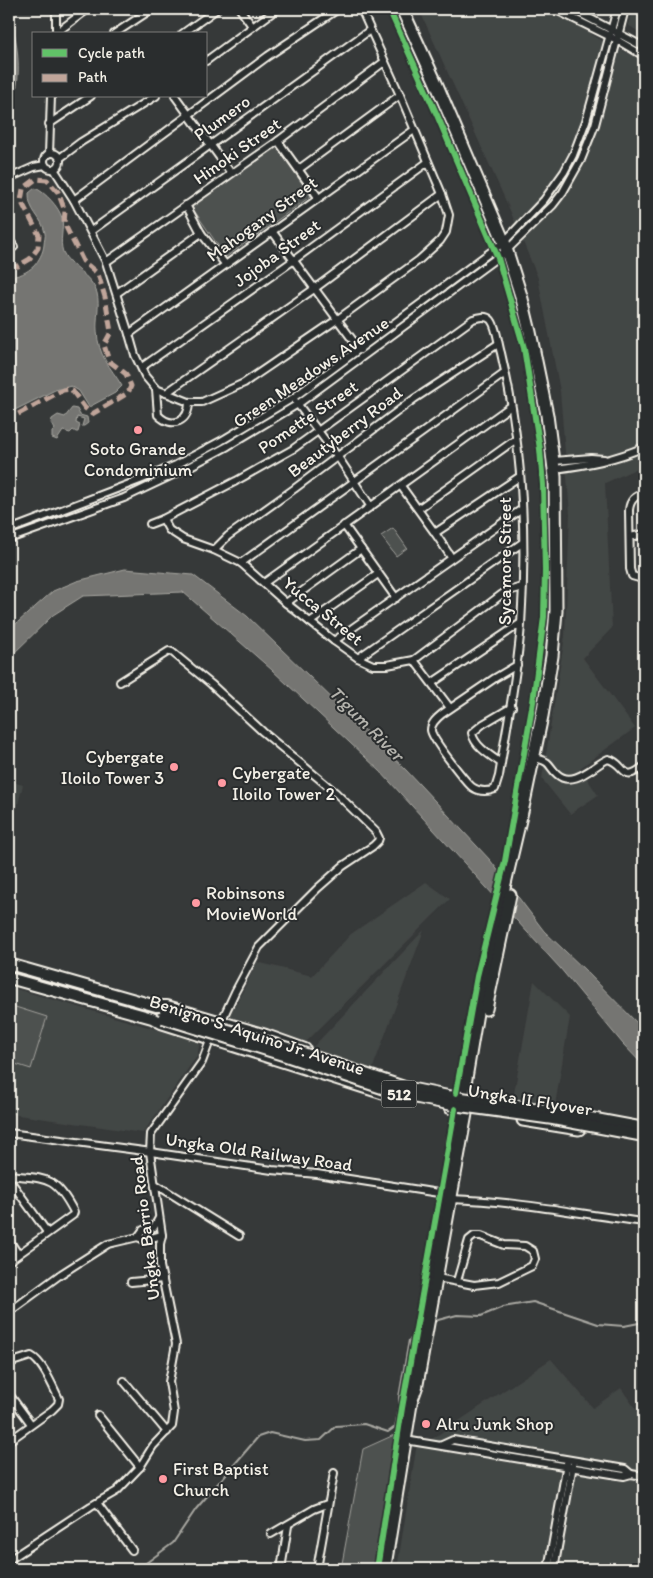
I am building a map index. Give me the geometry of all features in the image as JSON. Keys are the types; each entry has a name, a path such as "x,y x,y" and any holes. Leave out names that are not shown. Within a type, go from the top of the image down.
{"highway":[{"path":"402,9 436,83 505,246 522,299 530,332 554,465 556,611 552,656 514,864"},
{"path":"465,1102 497,932 539,759 542,716"},
{"path":"399,1098 416,1094 511,1109 528,1104 644,1124"},
{"name":"Benigno S. Aquino Jr. Avenue","path":"465,1102 549,1124 644,1141"},
{"path":"549,1124 552,1108"}],"main road":[{"name":"Benigno S. Aquino Jr. Avenue","path":"9,964 51,976 159,1013"},
{"path":"48,988 51,976"},
{"name":"Benigno S. Aquino Jr. Avenue","path":"9,978 159,1013"},
{"name":"Benigno S. Aquino Jr. Avenue","path":"159,1013 166,1006 272,1037 465,1102"},
{"name":"Benigno S. Aquino Jr. Avenue","path":"159,1013 161,1023 399,1098"},
{"name":"Ungka II Flyover","path":"159,1013 288,1048 404,1087 644,1128"},
{"name":"Ungka II Flyover","path":"159,1013 410,1096 453,1105 644,1136"},
{"path":"323,1075 329,1057"},
{"path":"385,1569 414,1386 465,1102"},
{"path":"426,1319 438,1278 448,1197"}],"street":[{"path":"56,9 56,32"},
{"path":"57,32 88,9"},
{"path":"117,32 152,9"},
{"path":"185,32 217,9"},
{"path":"240,9 252,26"},
{"path":"208,59 277,9"},
{"path":"74,200 190,116 268,56 338,9"},
{"path":"9,178 34,167 45,165 54,170 74,200 106,262 130,334 134,355 145,376 156,389 189,402 202,402 244,383 338,319 419,260 440,241 446,232 449,215 442,194 361,9"},
{"path":"554,9 610,36 644,56"},
{"path":"572,9 619,32 644,47"},
{"path":"505,246 544,200 564,172 573,155 586,121 617,9"},
{"path":"505,246 552,205 563,192 582,160 595,124 625,9"},
{"name":"Plumero","path":"91,231 370,30"},
{"name":"Hinoki Street","path":"106,262 278,141 384,62"},
{"path":"299,169 400,95"},
{"path":"45,165 44,160 49,154 51,98"},
{"path":"49,124 88,98"},
{"path":"54,170 59,166 60,158 81,142 153,98"},
{"path":"177,98 231,173"},
{"name":"Mahogany Street","path":"130,334 318,197 414,130"},
{"path":"278,141 318,197"},
{"path":"49,154 55,154 60,158"},
{"name":"Jojoba Street","path":"142,368 428,162"},
{"path":"166,393 314,289 442,194"},
{"path":"186,205 201,233 225,264"},
{"path":"272,231 364,356"},
{"path":"117,293 201,233"},
{"path":"9,240 14,248"},
{"name":"Green Meadows Avenue","path":"9,530 176,465 293,398 359,348 505,246"},
{"name":"Green Meadows Avenue","path":"9,539 124,498 180,472 228,446 298,404 364,356 505,246"},
{"name":"Sycamore Street","path":"450,708 437,718 431,731 434,740 466,780 478,790 490,791 495,789 498,784 518,665 522,586 522,509 511,406 506,373 494,324 480,316 473,319"},
{"name":"Pomette Street","path":"150,524 236,481 293,449 473,319"},
{"name":"Beautyberry Road","path":"214,550 228,536 338,457 414,399 498,344"},
{"path":"242,563 506,373"},
{"path":"156,389 156,408 158,414 166,421 175,423 184,417 189,411 189,402"},
{"path":"293,398 319,430 371,507"},
{"path":"264,583 511,406"},
{"path":"418,509 515,440"},
{"path":"554,465 593,464 644,447"},
{"path":"435,533 519,477"},
{"path":"401,486 451,558"},
{"path":"644,493 634,497 630,505 631,573 635,577 644,577"},
{"path":"334,641 522,509"},
{"name":"Yucca Street","path":"163,519 169,530 183,539 242,563 286,603 334,641 358,658 373,664 388,665 414,660 505,592 522,586"},
{"path":"344,525 396,598"},
{"path":"630,537 644,534"},
{"path":"358,658 522,544"},
{"path":"286,603 361,549"},
{"path":"310,622 378,574"},
{"path":"432,683 521,623"},
{"path":"120,682 160,656 169,651 172,652 341,798 376,832 379,838 373,846 344,866 318,888 259,947 221,1022"},
{"path":"414,660 450,708 518,665"},
{"path":"501,763 473,739 472,733 483,724 512,708"},
{"path":"539,759 548,762 558,775 571,779 578,778 608,759 614,761 624,772 629,774 634,774 644,766"},
{"name":"Ungka Barrio Road","path":"9,1560 116,1491 140,1467 153,1446 172,1426 174,1412 169,1382 176,1344 159,1251 162,1236 150,1152 151,1134 202,1062 211,1038"},
{"name":"Ungka Old Railway Road","path":"9,1134 272,1170 332,1176 448,1197 525,1205 644,1222"},
{"path":"9,1175 50,1181 59,1189 74,1212 73,1215 9,1261"},
{"path":"9,1179 47,1232"},
{"path":"155,1184 238,1236"},
{"path":"138,1238 143,1230 154,1227 159,1218"},
{"path":"9,1312 108,1244 138,1238 144,1240 162,1236"},
{"path":"438,1278 474,1285 499,1282 532,1266 534,1251 525,1246 504,1245 481,1236 474,1236 469,1240 457,1281"},
{"path":"9,1240 18,1254"},
{"path":"131,1282 163,1278"},
{"path":"9,1363 31,1356 35,1358 59,1399 58,1404 52,1410 9,1441"},
{"path":"124,1381 167,1432"},
{"path":"9,1394 31,1424"},
{"path":"98,1415 140,1467"},
{"path":"406,1440 441,1445 453,1440 570,1464 625,1469 631,1474 644,1476"},
{"path":"548,1569 570,1464"},
{"path":"554,1569 570,1464"},
{"path":"316,1569 334,1473"},
{"path":"97,1503 132,1550"},
{"path":"271,1534 288,1526 314,1509 328,1504"},
{"path":"281,1569 288,1526"}],"shaded area":[{"path":"9,9 17,47 18,73 17,86 9,110"},
{"path":"419,9 599,9 591,35 644,61 644,465 605,483 612,628 583,658 635,728 580,768 598,795 570,814 542,779 565,636 570,514 560,391 538,278 509,208"},
{"path":"632,9 644,9 644,35 628,25"},
{"path":"276,146 311,196 226,257 191,206"},
{"path":"35,188 47,196 58,209 62,218 61,244 66,257 94,286 98,303 98,340 105,360 122,386 115,393 89,407 79,391 71,386 55,390 9,413 9,276 26,272 34,266 43,251 45,233 29,199 29,193"},
{"path":"72,408 77,409 80,415 87,417 88,423 82,426 84,419 77,417 76,423 80,425 78,432 73,430 70,433 63,431 57,440 52,438 52,432 55,429 51,423 52,419 58,415 65,417"},
{"path":"393,528 407,548 396,556 381,536"},
{"path":"125,569 193,575 247,616 406,770 490,860 544,931 644,1030 644,1066 623,1044 560,968 380,771 272,670 183,592 83,596 53,615 9,658 9,630 53,591 77,581"},
{"path":"9,781 23,785 9,838"},
{"path":"426,882 450,899 305,1043 225,1018 230,1008 236,1005 257,962 312,976 351,934"},
{"path":"424,930 372,1070 312,1048"},
{"path":"534,981 570,1017 555,1105 513,1099"},
{"path":"9,987 200,1042 197,1056 143,1133 11,1114 9,1112"},
{"path":"9,1005 47,1017 31,1069 9,1062"},
{"path":"551,1359 593,1408 621,1388 644,1421 644,1569 397,1569 418,1437 432,1439"},
{"path":"394,1435 375,1569 341,1569 363,1449"}],"waterway":[{"path":"433,1323 457,1315 481,1316 503,1307 533,1302 598,1324 624,1326 644,1322"},
{"path":"138,1569 173,1543 196,1509 258,1437 270,1433 305,1441 321,1440 336,1426 364,1424 388,1432 395,1427 409,1340 415,1336"}],"marked path":[{"path":"9,267 18,266 30,259 38,248 39,235 21,201 23,189 36,179 47,180 58,192 65,211 64,223 83,261 98,274 105,297 111,332 104,345 109,361 126,374 131,386 128,393 92,414 85,408 71,389 63,390 9,419"}],"cycle path":[{"path":"389,9 498,258 524,348 540,449 543,485 544,617 533,702 505,861 477,976 456,1093"},
{"path":"377,1569 402,1408 455,1109"}],"place":[{"name":"Soto Grande Condominium","path":"138,430"},
{"name":"Cybergate Iloilo Tower 3","path":"174,767"},
{"name":"Cybergate Iloilo Tower 2","path":"222,783"},
{"name":"Robinsons MovieWorld","path":"196,903"},
{"name":"Alru Junk Shop","path":"426,1424"},
{"name":"First Baptist Church","path":"163,1479"}],"water label":[{"name":"Tigum River","path":"367,723"}]}
